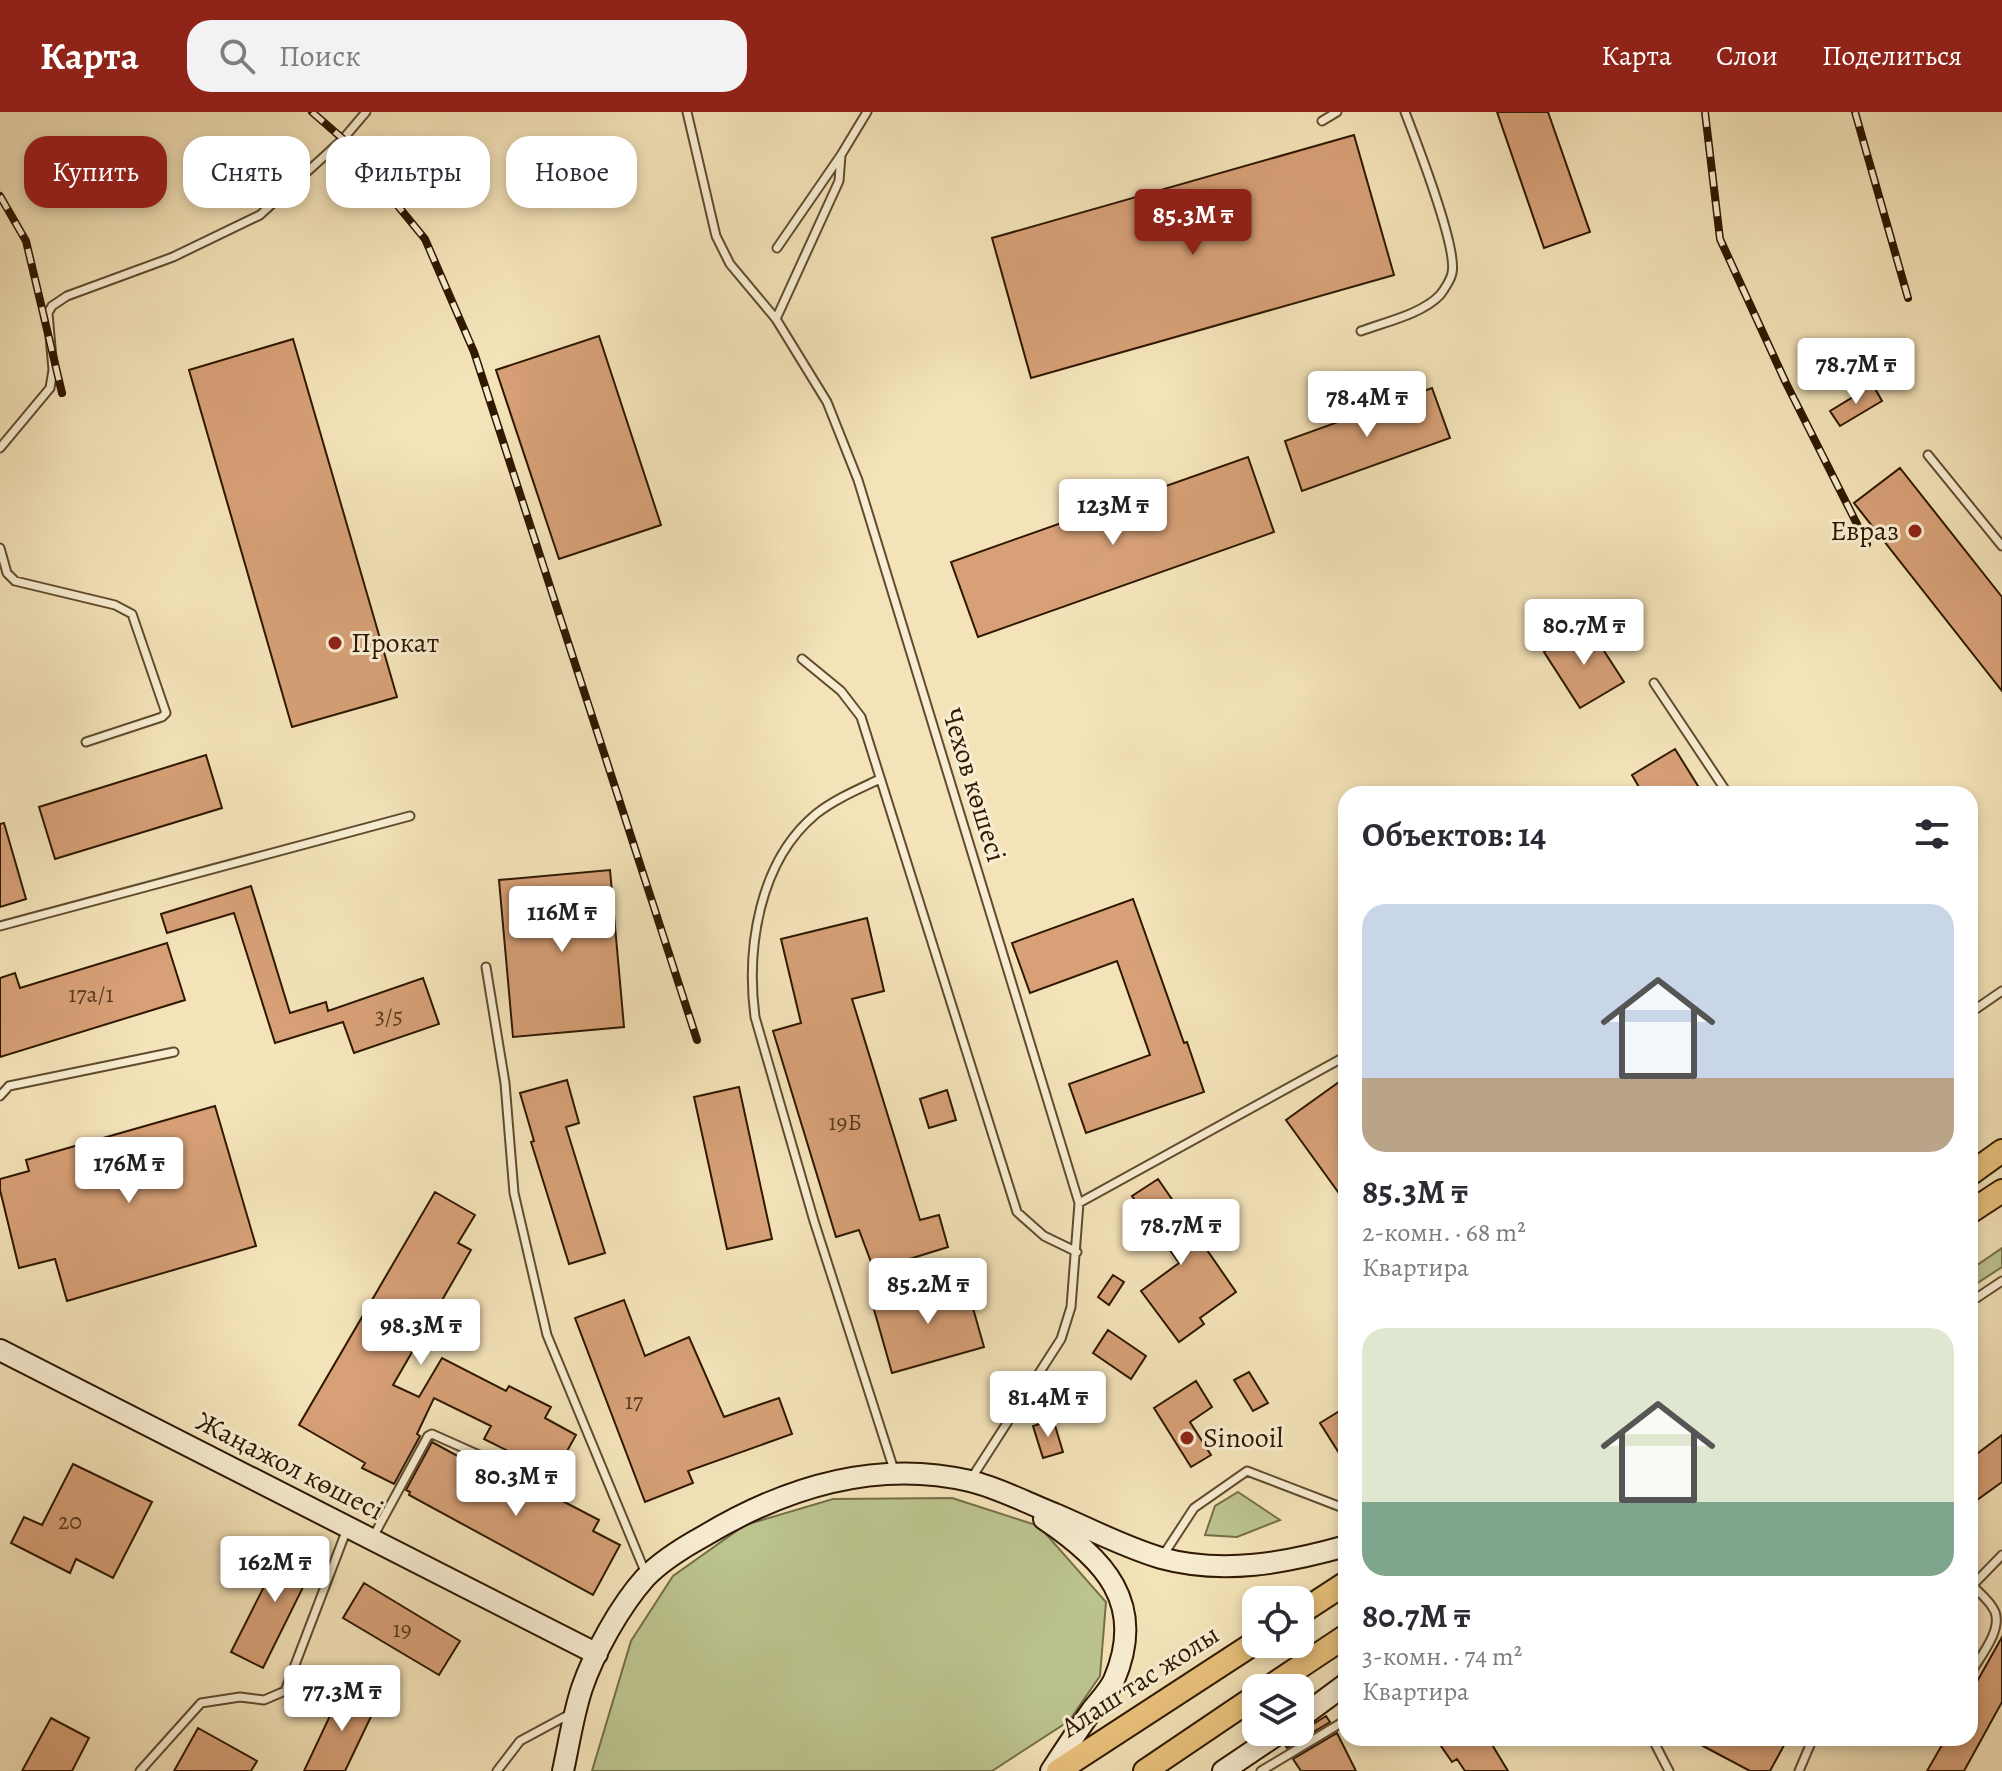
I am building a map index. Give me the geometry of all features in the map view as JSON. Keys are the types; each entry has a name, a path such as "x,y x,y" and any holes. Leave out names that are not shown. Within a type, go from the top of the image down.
{"main road":[{"path":"1978,1168 2002,1151"},
{"path":"1978,1207 2002,1191"},
{"name":"Жаңажол көшесі","path":"0,1350 597,1654"},
{"path":"563,1771 582,1687 626,1603 647,1576 680,1549 733,1518 794,1492 840,1480 894,1472 970,1481 1161,1558 1195,1565 1234,1567 1270,1564 1338,1548"},
{"path":"1007,1494 1071,1537 1093,1556 1111,1577 1126,1623 1123,1651 1113,1683 1051,1771"},
{"path":"1314,1604 1338,1588"},
{"path":"1289,1674 1338,1641"},
{"name":"Алаш тас жолы","path":"1058,1771 1242,1651"},
{"path":"1314,1708 1338,1690"},
{"path":"1145,1771 1242,1705"},
{"path":"1223,1771 1240,1765 1264,1746"}],"lane":[{"path":"0,448 50,388 53,370 48,313 52,306 67,296 173,257 260,215 343,139 366,112"},
{"name":"Чехов көшесі","path":"687,112 716,236 730,264 776,319 827,402 858,480 1079,1203 1071,1307 1061,1339 970,1481"},
{"path":"777,248 867,112"},
{"path":"1322,121 1337,112"},
{"path":"1361,331 1428,305 1441,293 1452,273 1451,255 1429,175 1405,112"},
{"path":"776,319 839,181 841,155"},
{"path":"1928,455 2002,546"},
{"path":"0,548 7,573 15,581 115,605 132,614 166,713 86,742"},
{"path":"802,659 841,691 861,717 1017,1212 1044,1236 1077,1252"},
{"path":"1654,683 1723,786"},
{"path":"880,779 818,813 782,856 765,890 754,946 751,986 755,1017 814,1221 894,1472"},
{"path":"0,926 410,816"},
{"path":"486,967 505,1083 514,1193 547,1335 647,1576"},
{"path":"1978,1008 2002,991"},
{"path":"0,1096 9,1086 174,1052"},
{"path":"1079,1203 1338,1060"},
{"path":"1978,1297 2002,1281"},
{"path":"372,1538 428,1436 432,1434 551,1487"},
{"path":"1161,1558 1194,1508 1247,1471 1338,1506"},
{"path":"140,1771 201,1703 240,1697 264,1700 285,1691 348,1527"},
{"path":"1978,1578 2002,1555"},
{"path":"1978,1592 1996,1613 1998,1626 1978,1660"},
{"path":"497,1771 520,1741 576,1711"},
{"path":"1261,1771 1338,1725"},
{"path":"1656,1746 1669,1771"},
{"path":"1799,1771 1810,1746"}],"green space":[{"path":"2002,1248 2002,1267 1978,1283 1978,1264"},
{"path":"1238,1492 1280,1520 1237,1537 1205,1535 1215,1506"},
{"path":"952,1498 1039,1526 1106,1602 1100,1676 1069,1721 992,1771 592,1771 631,1641 673,1576 745,1525 833,1499"}],"building":[{"path":"1497,112 1548,112 1590,232 1544,248"},
{"path":"1354,135 1394,275 1031,378 992,238"},
{"path":"599,336 661,525 559,559 496,370"},
{"path":"293,339 397,697 292,727 189,370"},
{"path":"1873,385 1882,401 1840,426 1830,411"},
{"path":"1432,388 1450,438 1302,491 1285,441"},
{"path":"1248,457 1274,532 978,637 951,562"},
{"path":"1900,468 2002,597 2002,691 1854,503"},
{"path":"1588,626 1624,682 1580,708 1544,652"},
{"path":"1675,749 1698,786 1638,786 1632,775"},
{"path":"206,755 222,808 55,859 39,807"},
{"path":"4,823 26,899 0,907 0,824"},
{"path":"610,870 624,1027 513,1037 499,880"},
{"path":"251,886 290,1013 326,1002 328,1011 423,978 439,1024 354,1053 343,1022 275,1043 234,913 167,933 161,914"},
{"path":"1133,899 1204,1092 1086,1133 1069,1084 1150,1055 1117,961 1030,993 1012,943"},
{"path":"867,918 884,991 852,999 920,1220 939,1215 948,1247 874,1270 859,1230 836,1237 773,1031 801,1023 781,939"},
{"path":"167,943 185,1000 0,1057 0,978 15,973 20,988"},
{"path":"567,1080 579,1123 566,1127 605,1253 569,1264 531,1142 534,1141 520,1093"},
{"path":"1338,1083 1338,1192 1286,1120"},
{"path":"739,1087 772,1239 727,1249 694,1097"},
{"path":"947,1090 956,1120 929,1128 920,1099"},
{"path":"215,1106 256,1246 67,1301 55,1259 19,1268 0,1179 29,1171 26,1160"},
{"path":"1158,1179 1236,1292 1200,1318 1204,1324 1179,1342 1141,1291 1179,1263 1132,1196"},
{"path":"435,1192 475,1215 458,1243 471,1250 393,1385 419,1397 442,1358 506,1391 509,1386 551,1407 545,1418 576,1435 551,1480 538,1474 542,1468 484,1439 491,1426 434,1398 417,1434 420,1436 394,1484 362,1468 365,1463 299,1425"},
{"path":"1113,1275 1124,1282 1109,1305 1098,1297"},
{"path":"965,1280 984,1347 892,1373 873,1306"},
{"path":"624,1300 645,1356 689,1337 724,1417 779,1398 792,1434 688,1471 693,1483 645,1502 575,1318"},
{"path":"1108,1330 1146,1356 1131,1379 1093,1353"},
{"path":"1249,1372 1268,1403 1253,1411 1234,1380"},
{"name":"Sinooil","path":"1196,1381 1212,1407 1190,1422 1211,1455 1191,1467 1154,1408"},
{"path":"1338,1412 1338,1451 1320,1423"},
{"path":"1053,1419 1063,1452 1043,1458 1033,1426"},
{"path":"2002,1435 2002,1482 1978,1499 1978,1453"},
{"path":"432,1442 527,1494 532,1485 599,1520 593,1531 620,1545 593,1595 409,1495 410,1492 406,1490"},
{"path":"73,1464 152,1502 113,1578 76,1559 70,1573 11,1543 24,1517 42,1525"},
{"path":"288,1539 319,1555 263,1668 231,1652"},
{"path":"364,1583 460,1641 439,1675 343,1618"},
{"path":"2002,1637 2002,1702 1978,1746 1978,1680"},
{"path":"343,1688 377,1704 345,1771 304,1771"},
{"path":"1326,1716 1330,1722 1314,1732 1314,1724"},
{"path":"51,1718 89,1738 72,1771 22,1771"},
{"path":"198,1728 257,1761 251,1771 174,1771"},
{"path":"1337,1733 1338,1746 1344,1746 1356,1771 1301,1771 1293,1759"},
{"path":"1441,1746 1493,1746 1508,1771 1465,1771 1457,1759 1452,1762"},
{"path":"1703,1746 1784,1746 1770,1771 1750,1771"},
{"path":"1941,1746 1978,1746 1964,1771 1927,1771"}],"railway":[{"path":"312,112 343,139 425,239 474,352 697,1040"},
{"path":"1705,112 1720,239 1786,383 1867,544"},
{"path":"1855,112 1908,298"},
{"path":"0,196 26,241 62,393"}],"place":[{"name":"Евраз","path":"1915,531"},
{"name":"Прокат","path":"335,643"},
{"name":"Sinooil","path":"1187,1438"}]}
